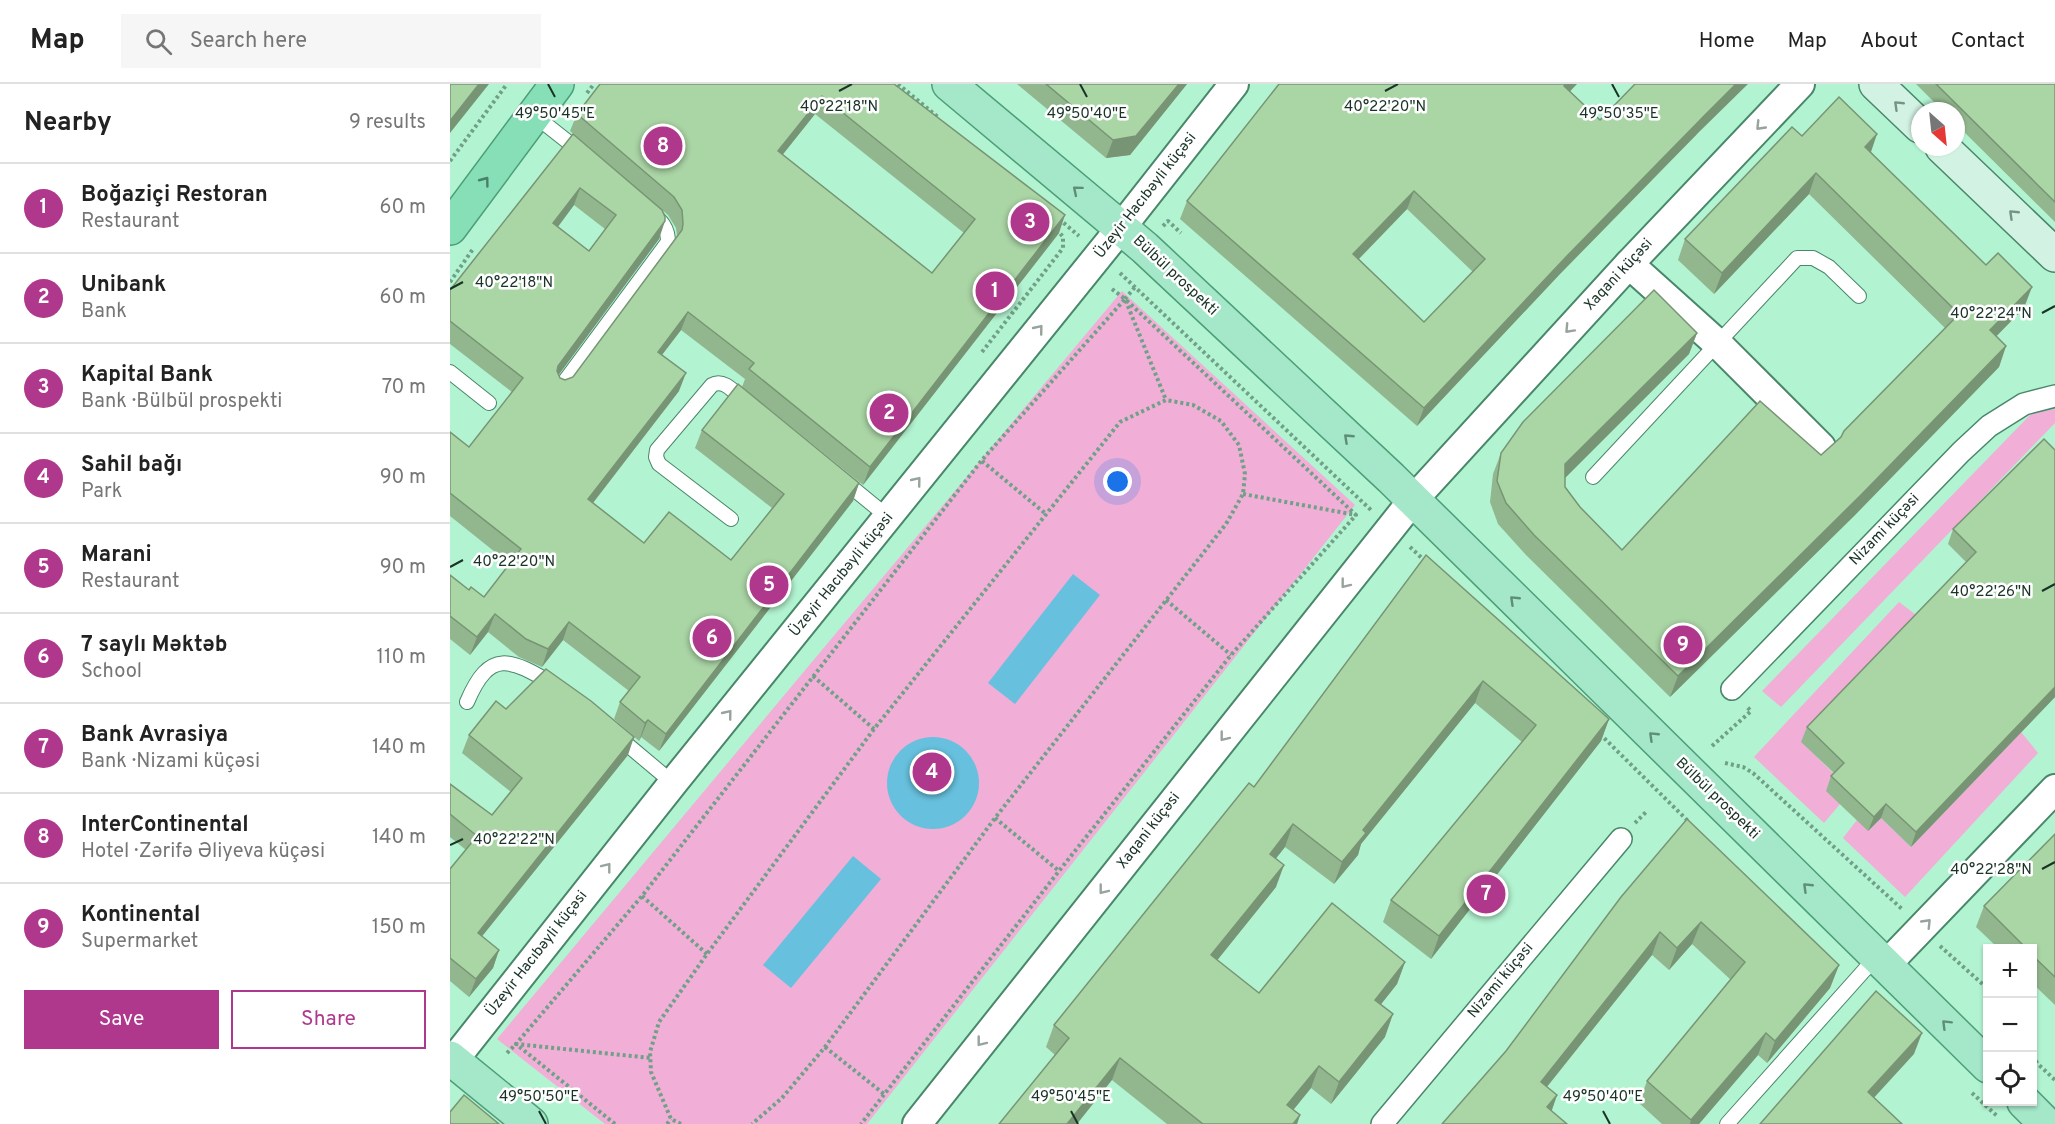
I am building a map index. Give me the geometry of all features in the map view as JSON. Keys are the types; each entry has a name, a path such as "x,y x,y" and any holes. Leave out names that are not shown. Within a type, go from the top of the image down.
{"highway":[{"path":"450,228 544,97"}],"main road":[{"name":"Bülbül prospekti","path":"949,84 1122,227 1402,489 1882,960 1980,1079"},
{"path":"1876,84 1911,117"},
{"path":"1951,156 2055,255"},
{"path":"451,1062 531,1124"},
{"path":"2029,1106 2046,1124"}],"street":[{"name":"Üzeyir Hacıbəyli küçəsi","path":"451,1062 1122,227 1234,84"},
{"name":"Xaqani küçəsi","path":"917,1124 1381,538 1402,489 1440,470 1629,264 1800,84"},
{"path":"1629,264 1718,344 1821,447"},
{"name":"Nizami küçəsi","path":"1732,689 1960,452 1982,432 2024,404 2055,396"},
{"path":"1882,960 1922,928 2055,789"},
{"name":"Nizami küçəsi","path":"1382,1124 1621,839"}],"lane":[{"path":"544,97 590,160"},
{"path":"559,389 668,242 668,232 662,222 644,207"},
{"path":"1593,477 1797,258 1813,258 1829,267 1859,296"},
{"path":"450,372 489,403"},
{"path":"731,519 659,464 656,457 657,450 717,382 723,382 759,412"},
{"path":"831,470 888,518"},
{"path":"467,702 476,681 492,666 503,662 523,667 565,693"},
{"path":"609,729 673,783"},
{"path":"1726,1124 1882,960"}],"path":[{"path":"450,161 507,84"},
{"path":"898,84 942,121"},
{"path":"1057,217 1074,232"},
{"path":"1168,221 1181,233"},
{"path":"976,360 1064,248 1063,237 1055,226"},
{"path":"1124,276 1366,505"},
{"path":"507,1053 642,896 982,460 1135,287"},
{"path":"1112,289 1356,516"},
{"path":"1125,299 1166,400"},
{"path":"681,1124 671,1119 651,1072 650,1052 659,1022 874,729 1120,422 1166,400 1193,405 1221,421 1239,445 1245,474 1243,494 1226,524 994,818 825,1047 782,1098 752,1124"},
{"path":"982,460 1046,514"},
{"path":"1243,494 1356,516"},
{"path":"861,1124 1231,655 1356,516"},
{"path":"1422,558 1431,567"},
{"path":"1166,600 1231,655"},
{"path":"813,676 874,729"},
{"path":"1712,746 1751,711"},
{"path":"1598,731 1689,822"},
{"path":"1716,760 1743,766 1754,773 1983,984"},
{"path":"994,818 1059,871"},
{"path":"642,896 707,954"},
{"path":"516,1044 651,1058"},
{"path":"516,1044 615,1124"},
{"path":"825,1047 884,1094"},
{"path":"2037,1063 2055,1080"},
{"path":"1980,1079 2005,1124"},
{"path":"667,1124 671,1119"}],"shaded area":[{"path":"1122,291 1355,505 867,1124 605,1124 497,1039"},
{"path":"2055,409 2055,423 1781,707 1762,691 2032,413"},
{"path":"1899,602 1920,618 1802,742 1838,778 1840,804 1824,823 1754,757"},
{"path":"2021,732 2038,753 1905,897 1843,838 1857,820 1881,818 1911,847"}],"water":[{"path":"1073,574 1100,595 1015,704 988,683"},
{"path":"933,737 950,741 965,751 975,766 979,783 975,800 965,815 950,825 933,829 916,825 901,815 891,800 887,783 891,766 901,751 916,741"},
{"path":"853,856 881,879 791,988 763,965"}],"building":[{"path":"450,84 479,84 450,121"},
{"path":"600,84 894,84 1065,215 870,467 749,369 754,363 688,312 658,352 686,373 588,499 644,543 669,512 731,560 784,494 702,430 738,384 859,483 666,734 648,720 645,723 620,702 640,677 569,622 548,649 526,639 495,614 477,637 450,616 450,575 469,590 471,587 484,597 521,549 450,493 450,432 469,447 523,378 450,321 450,290 573,134 662,210 665,221 558,366 557,371 560,378 565,380 573,377 682,230 682,210 674,197 577,114","holes":["822,96 975,219 932,273 778,151","580,188 616,215 589,251 553,223"]},
{"path":"1046,84 1179,84 1136,136 1113,140"},
{"path":"1279,84 1566,84 1564,86 1600,120 1635,84 1736,84 1566,257 1424,408 1187,201","holes":["1414,191 1485,259 1424,322 1353,254"]},
{"path":"1936,84 2055,84 2055,202 1965,113 1965,102 1954,102"},
{"path":"1839,97 1877,134 1865,147 1986,265 1998,253 2032,287 1990,330 2006,346 1862,494 1678,676 1534,535 1506,503 1497,481 1501,453 1523,422 1654,290 1697,333 1565,464 1565,487 1580,507 1622,550 1760,401 1821,455 1959,314 1816,173 1722,273 1685,239 1792,127 1802,136"},
{"path":"2044,439 2055,450 2055,687 1916,832 1886,804 1874,817 1831,776 1844,763 1807,727 1976,552 1953,529"},
{"path":"1426,555 1609,719 1439,936 1391,900 1536,725 1483,681 1363,830 1366,833 1342,862 1293,824 1270,854 1284,865 1211,955 1259,993 1332,903 1405,962 1375,1000 1393,1014 1339,1082 1319,1066 1287,1105 1300,1115 1293,1124 1203,1124 1120,1058 1067,1124 999,1124 1069,1038 1054,1025 1249,783 1254,787"},
{"path":"546,669 591,701 634,737 478,933 499,950 476,979 450,958 450,869 477,836 450,814 450,784 492,815 522,778 469,735 496,701 506,709"},
{"path":"1687,819 1839,965 1775,1041 1766,1033 1691,1120 1647,1081 1745,962 1701,922 1677,948 1660,932 1541,1082 1557,1095 1547,1107 1567,1124 1442,1124 1506,1051 1621,897"},
{"path":"2055,834 2055,977 2037,960 2037,944 2022,944 1984,906"},
{"path":"1876,991 1922,1033 1868,1092 1902,1124 1760,1124"},
{"path":"464,1095 499,1124 450,1124 450,1112"}],"place":[{"name":"InterContinental","path":"663,146"},
{"name":"Kapital Bank","path":"1030,222"},
{"name":"Boğaziçi Restoran","path":"995,291"},
{"name":"Unibank","path":"889,413"},
{"name":"Marani","path":"769,585"},
{"name":"7 saylı Məktəb","path":"712,638"},
{"name":"Kontinental","path":"1683,645"},
{"name":"Sahil bağı","path":"932,772"},
{"name":"Bank Avrasiya","path":"1486,894"}]}
